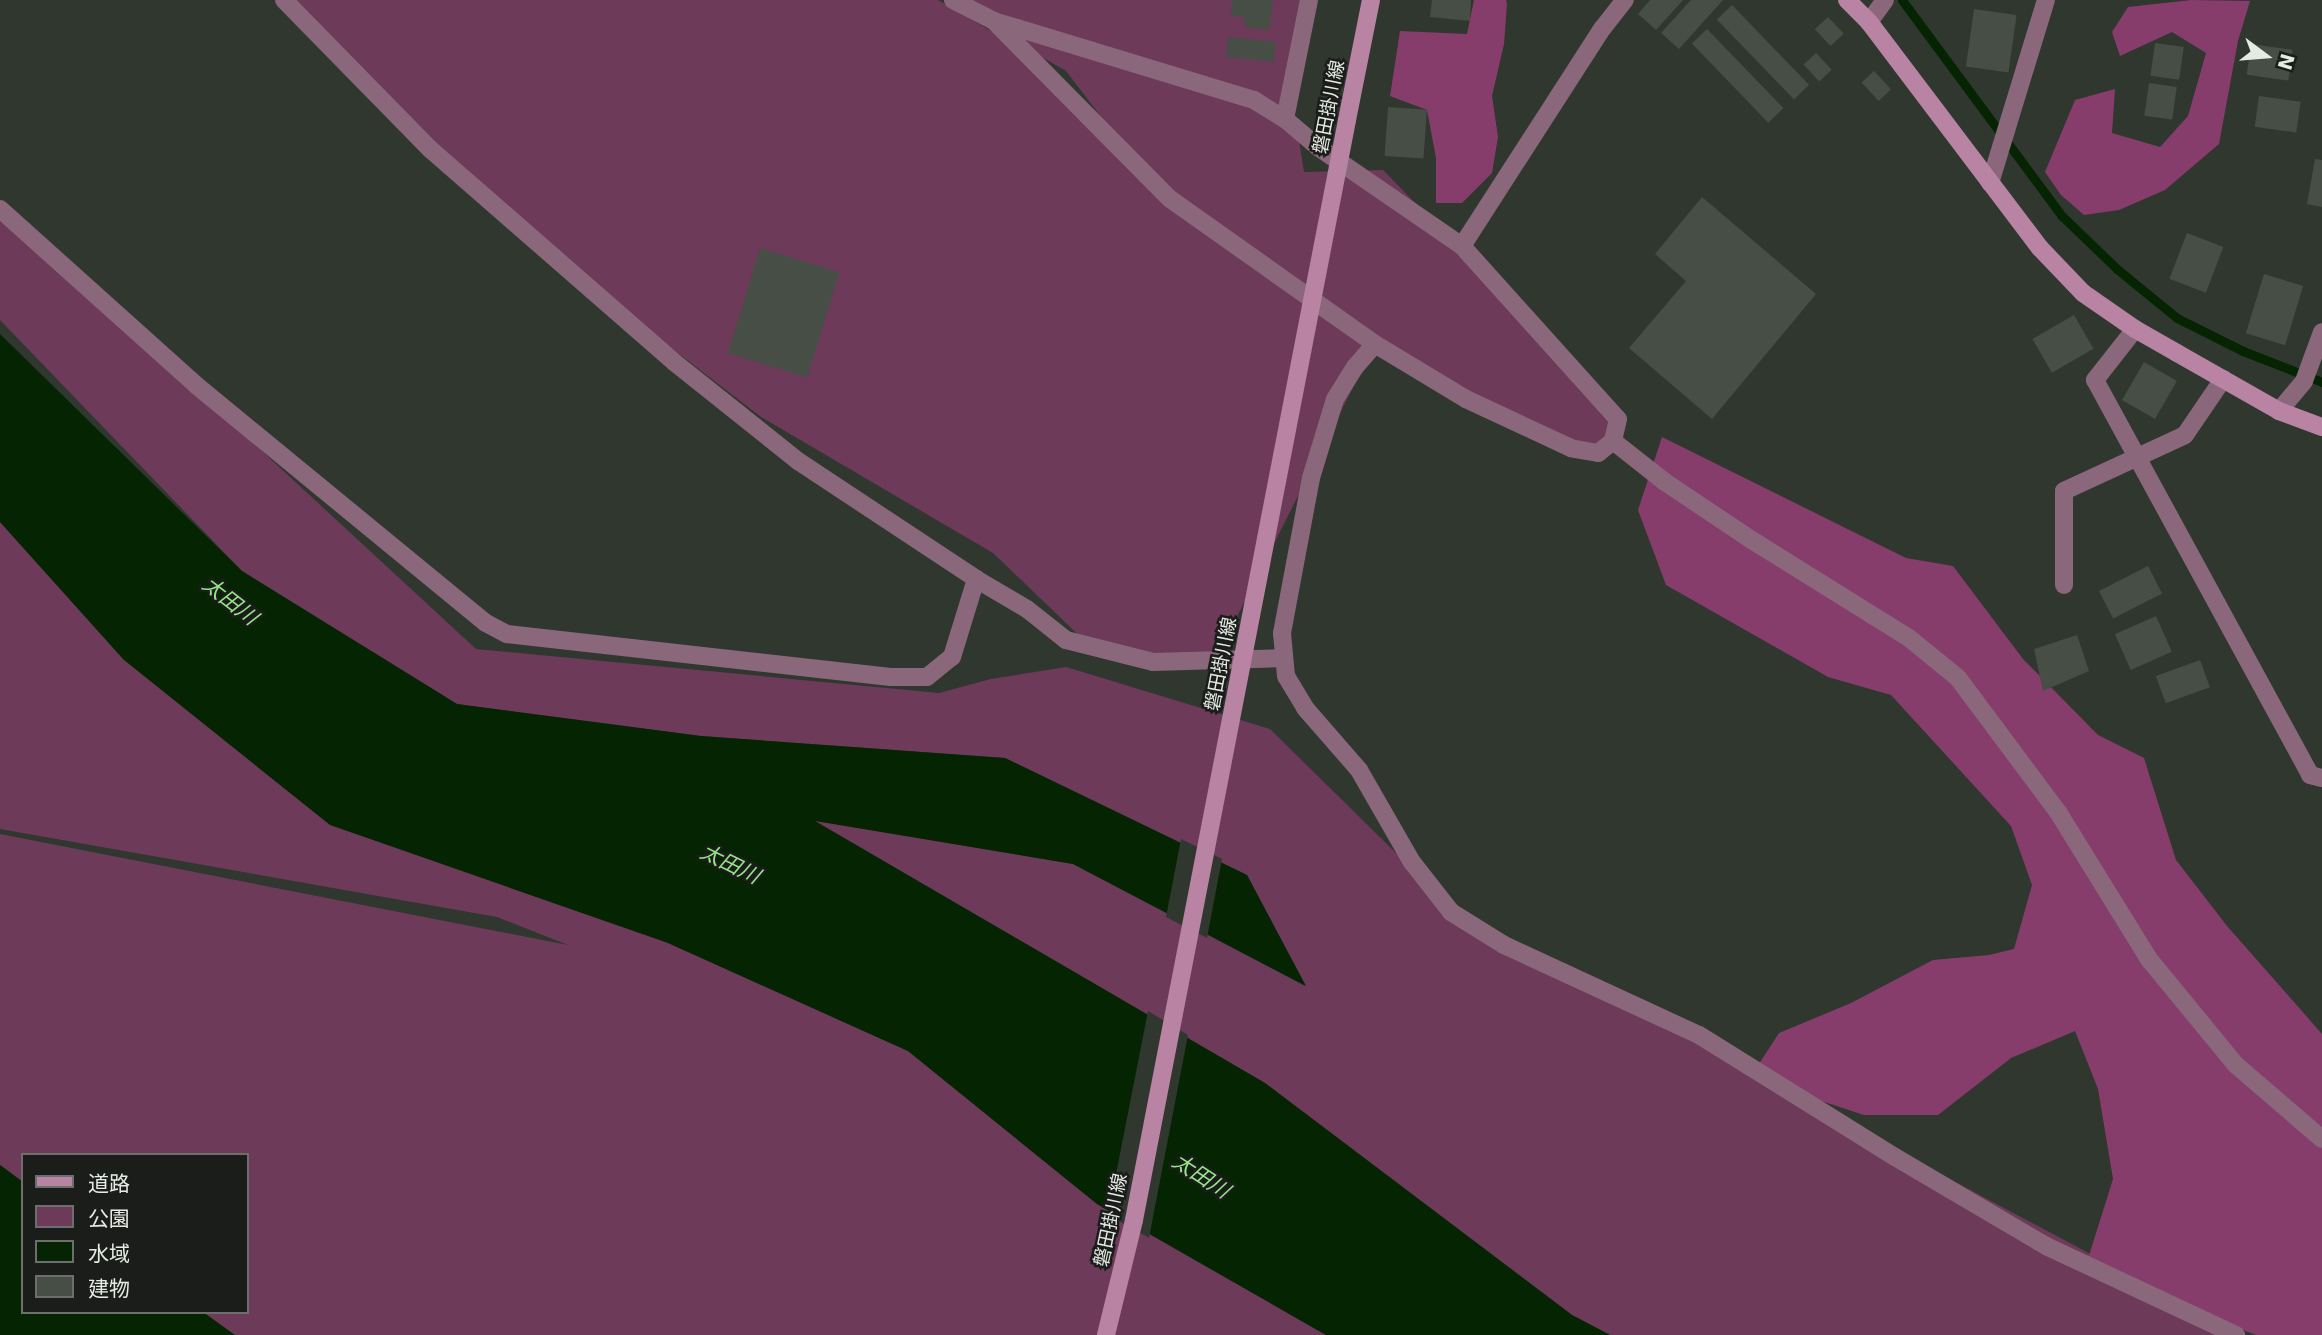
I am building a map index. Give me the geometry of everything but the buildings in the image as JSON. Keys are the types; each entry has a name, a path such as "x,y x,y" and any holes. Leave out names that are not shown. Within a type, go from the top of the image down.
{"main road":[{"name":"磐田掛川線","path":"1106,1335 1134,1220 1371,0"},
{"path":"1847,0 1869,22 2040,248 2083,293 2135,329 2279,411 2322,427"}],"street":[{"path":"284,0 430,149 674,362 799,461 976,579 1027,609 1066,640 1153,662 1284,658"},
{"path":"953,0 994,21 1254,100 1285,120 1318,147 1462,246 1618,419 1613,441 1598,453 1571,448 1466,399 1375,344 1169,198 994,21"},
{"path":"1285,120 1309,0"},
{"path":"1462,246 1602,29 1625,0"},
{"path":"1869,22 1885,0"},
{"path":"1990,183 2046,0"},
{"path":"0,209 196,386 486,623 507,634 891,677 928,677 952,657 976,579"},
{"path":"2135,329 2095,380 2310,775 2322,778"},
{"path":"2279,411 2304,381 2322,331"},
{"path":"1375,344 1355,367 1335,399 1311,478 1282,633 1286,676 1305,708 1359,770 1412,862 1451,912 1504,946 1699,1035 1895,1157 2046,1246 2236,1335"},
{"path":"2064,585 2064,491 2185,435 2223,379"},
{"path":"1613,441 1665,482 1750,539 1909,638 1958,677 2058,812 2148,958 2236,1065 2322,1139"}],"green space":[{"path":"288,0 938,0 1022,49 1132,157 1066,71 945,0 1309,0 1291,90 1304,172 1383,170 1511,301 1618,419 1598,453 1481,406 1375,344 1215,660 1092,648 993,553 761,417 556,259"},
{"path":"0,209 476,649 939,693 991,679 1066,667 1270,729 1463,919 2242,1335 1610,1335 1572,1315 1265,1083 813,820 1073,864 1305,986 1247,875 1005,758 701,736 457,704 242,571 0,320"},
{"path":"0,522 124,660 668,943 908,1051 1097,1204 1326,1335 234,1335 206,1314 248,1314 248,1153 21,1153 21,1181 0,1165 0,834 568,945 497,917 0,829"}],"shaded area":[{"path":"1474,0 1506,0 1507,4 1504,44 1492,96 1498,137 1492,173 1462,203 1436,203 1436,158 1427,110 1390,96 1400,31 1467,34"},
{"path":"2191,0 2250,1 2238,41 2219,144 2165,190 2119,210 2084,215 2061,195 2045,172 2075,100 2115,89 2112,133 2160,147 2188,116 2206,53 2172,32 2120,56 2112,32 2128,7"},
{"path":"1662,437 1906,558 1953,566 2023,659 2098,735 2144,758 2176,860 2227,926 2322,1034 2322,1335 2256,1335 2124,1284 2086,1265 2113,1179 2098,1089 2075,1031 2011,1058 1938,1115 1864,1115 1785,1089 1755,1070 1779,1033 1851,1003 1933,960 1989,955 2014,949 2032,885 2011,826 1891,695 1828,677 1666,585 1638,510"}],"water":[{"name":"太田川","path":"0,334 242,571 457,704 701,736 1005,758 1247,875 1306,986 1073,864 815,821 1265,1083 1572,1315 1610,1335 1326,1335 1097,1204 908,1051 668,943 330,825 124,660 0,522"},
{"path":"0,1165 21,1181 21,1314 206,1314 235,1335 0,1335"}],"pier":[{"path":"1181,839 1222,859 1207,938 1166,917"},
{"path":"1148,1011 1188,1035 1149,1238 1108,1215"}],"waterway":[{"path":"1902,0 2062,216 2117,269 2177,318 2243,351 2322,382"}]}
